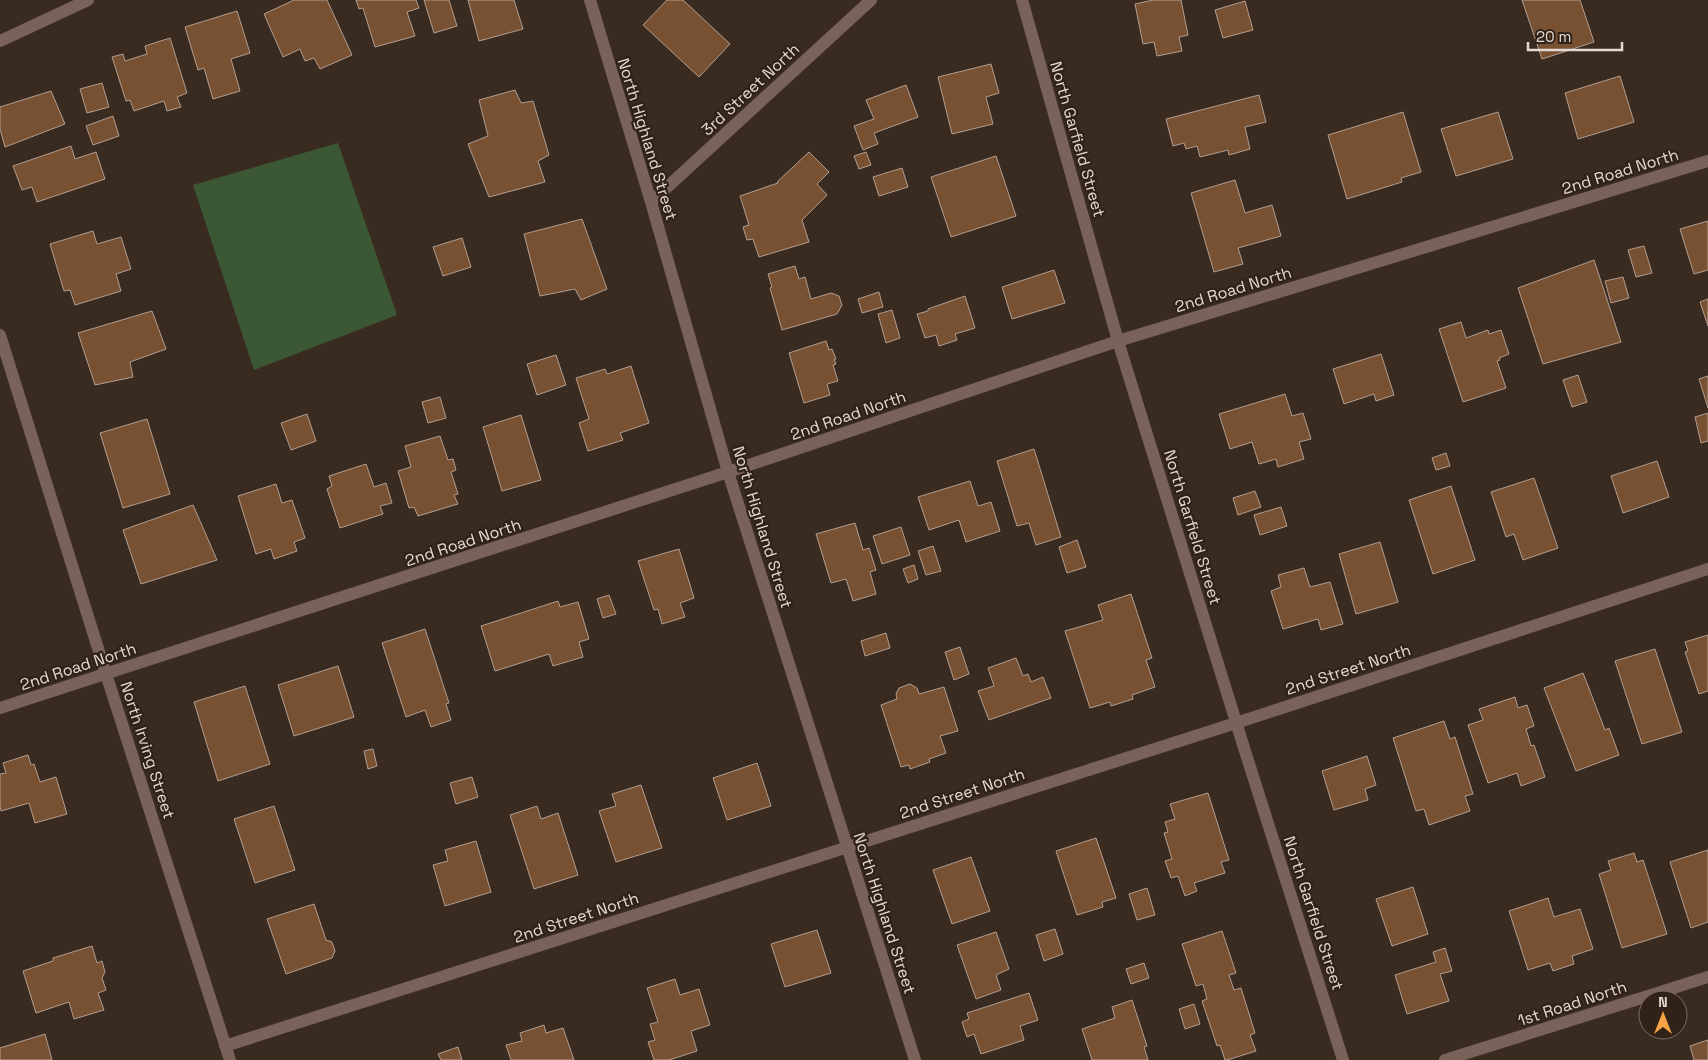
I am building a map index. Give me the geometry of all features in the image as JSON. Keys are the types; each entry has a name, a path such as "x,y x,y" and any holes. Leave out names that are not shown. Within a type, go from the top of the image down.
{"street":[{"path":"0,41 88,0"},
{"name":"North Highland Street","path":"590,0 651,202 728,472 915,1060"},
{"name":"3rd Street North","path":"651,202 871,0"},
{"name":"North Garfield Street","path":"1022,0 1118,342 1343,1060"},
{"name":"2nd Road North","path":"0,708 728,472 1118,342 1708,161"},
{"name":"North Irving Street","path":"0,335 230,1060"},
{"name":"2nd Street North","path":"225,1046 1236,723 1708,568"},
{"name":"1st Road North","path":"1445,1060 1708,977"}],"green space":[{"path":"338,143 397,315 254,370 193,185"}],"building":[{"path":"294,0 327,0 352,55 320,69 314,58 305,61 300,49 283,57 264,14"},
{"path":"356,0 416,0 419,8 407,12 415,36 375,47 363,8 359,9"},
{"path":"424,0 449,0 457,26 434,33"},
{"path":"468,0 514,0 523,29 479,41"},
{"path":"667,0 683,0 730,44 699,77 643,25"},
{"path":"1153,0 1181,0 1188,35 1179,37 1182,51 1157,56 1154,42 1143,44 1135,4"},
{"path":"1522,0 1580,0 1594,42 1542,59"},
{"path":"1245,1 1253,30 1223,38 1215,10"},
{"path":"237,11 250,53 231,59 240,91 213,99 204,68 198,70 185,27"},
{"path":"170,38 187,93 177,97 181,107 167,111 164,101 134,111 130,100 126,101 112,57 123,54 125,61 147,54 145,46"},
{"path":"991,64 999,93 986,97 993,124 952,134 938,77"},
{"path":"1620,76 1634,122 1578,139 1565,93"},
{"path":"102,83 109,107 87,113 80,89"},
{"path":"906,85 918,117 874,133 878,144 863,150 854,126 874,119 866,100"},
{"path":"515,90 521,103 533,101 549,155 538,161 545,182 489,197 468,144 488,136 479,100"},
{"path":"51,91 65,124 5,147 0,129 0,107"},
{"path":"1259,95 1266,122 1245,127 1250,149 1229,155 1228,150 1200,157 1197,146 1186,149 1184,143 1173,146 1166,119"},
{"path":"1403,112 1421,172 1401,178 1402,182 1347,199 1328,135"},
{"path":"1498,112 1513,159 1456,176 1441,129"},
{"path":"113,116 119,136 93,145 86,126"},
{"path":"71,146 75,159 96,152 105,179 37,202 32,187 22,190 13,166"},
{"path":"809,152 829,172 817,184 827,195 802,220 809,242 759,257 753,239 747,240 743,227 749,225 740,196 778,183"},
{"path":"866,152 871,165 859,169 854,156"},
{"path":"996,156 1016,216 951,237 931,177"},
{"path":"902,168 908,187 879,196 873,177"},
{"path":"1235,180 1245,213 1272,205 1281,236 1238,248 1243,264 1214,272 1191,193"},
{"path":"582,219 607,289 581,300 575,289 540,296 524,234"},
{"path":"1708,221 1708,270 1694,274 1680,229"},
{"path":"93,231 97,244 121,237 131,269 116,274 121,291 75,305 70,290 64,291 50,244"},
{"path":"462,238 471,267 443,276 433,247"},
{"path":"1644,246 1652,273 1636,277 1628,250"},
{"path":"1594,260 1621,342 1543,364 1518,288"},
{"path":"795,266 799,279 805,277 811,299 831,293 839,296 842,305 837,314 782,330 768,274"},
{"path":"1054,270 1065,303 1012,319 1002,287"},
{"path":"1623,277 1629,298 1611,303 1605,281"},
{"path":"879,292 883,307 862,313 858,299"},
{"path":"965,296 975,328 955,334 957,340 939,346 936,335 925,338 917,314"},
{"path":"1708,299 1708,326 1700,302"},
{"path":"892,310 900,338 886,343 878,314"},
{"path":"152,311 166,349 130,362 133,377 95,385 78,333"},
{"path":"1461,322 1466,338 1488,330 1489,334 1501,330 1509,354 1499,358 1500,360 1497,361 1506,388 1463,402 1439,329"},
{"path":"826,341 829,350 832,349 836,359 834,359 836,364 833,365 838,381 827,384 830,395 804,403 789,353"},
{"path":"1381,354 1394,395 1376,401 1374,394 1344,404 1333,369"},
{"path":"556,355 566,385 537,395 527,364"},
{"path":"631,366 649,423 620,433 623,440 588,451 579,423 589,419 576,378 605,369 607,374"},
{"path":"1578,375 1587,402 1572,407 1563,380"},
{"path":"1708,376 1708,408 1699,379"},
{"path":"1285,394 1292,416 1303,413 1311,439 1299,442 1304,459 1278,467 1276,459 1259,464 1252,442 1230,449 1219,414"},
{"path":"440,397 446,418 428,423 422,402"},
{"path":"1708,413 1708,441 1701,443 1695,417"},
{"path":"307,414 316,441 291,450 281,423"},
{"path":"521,415 541,480 502,491 483,427"},
{"path":"147,419 170,494 123,508 100,433"},
{"path":"440,436 448,460 453,459 456,470 451,472 458,494 454,495 458,504 418,516 414,507 409,508 398,471 411,467 405,446"},
{"path":"1034,449 1061,537 1036,545 1029,523 1017,526 997,461"},
{"path":"1446,453 1450,466 1436,470 1432,458"},
{"path":"1657,461 1669,497 1623,513 1611,476"},
{"path":"366,464 374,487 386,483 392,503 380,506 383,514 340,528 327,489 332,486 329,476"},
{"path":"1534,478 1558,548 1523,560 1514,534 1506,537 1491,492"},
{"path":"970,481 978,506 991,502 1000,531 966,542 959,520 929,530 918,497"},
{"path":"276,484 282,503 292,500 305,538 294,542 297,551 274,559 271,549 256,554 238,496"},
{"path":"1451,486 1475,560 1433,574 1409,500"},
{"path":"1255,491 1261,507 1238,515 1233,498"},
{"path":"193,505 217,560 141,584 123,530"},
{"path":"1281,507 1287,526 1260,535 1254,515"},
{"path":"855,523 863,550 869,548 876,570 870,572 876,594 853,601 846,579 831,583 816,534"},
{"path":"901,527 910,555 882,564 873,536"},
{"path":"1077,540 1086,567 1067,573 1059,547"},
{"path":"1380,542 1398,602 1356,614 1339,554"},
{"path":"933,546 941,571 926,575 918,551"},
{"path":"679,549 694,598 680,603 685,617 662,624 658,609 654,610 638,561"},
{"path":"914,565 918,579 908,583 903,569"},
{"path":"1304,568 1310,587 1330,582 1343,624 1321,630 1318,619 1283,629 1271,591 1281,587 1278,575"},
{"path":"1131,594 1152,658 1146,660 1155,687 1132,695 1133,699 1111,706 1110,702 1090,708 1065,631 1103,620 1098,605"},
{"path":"609,595 616,614 603,618 597,599"},
{"path":"558,601 560,607 578,602 589,639 579,642 583,657 553,666 549,654 495,671 481,626"},
{"path":"425,629 449,703 446,704 451,720 431,727 425,710 406,717 382,643"},
{"path":"886,633 890,648 865,656 861,641"},
{"path":"1708,635 1708,691 1699,694 1685,652 1688,651 1685,642"},
{"path":"960,647 969,674 954,680 945,652"},
{"path":"1655,649 1682,732 1642,744 1615,661"},
{"path":"1016,658 1023,676 1028,674 1031,682 1043,677 1051,698 989,720 978,691 994,686 988,668"},
{"path":"338,666 354,717 294,736 278,685"},
{"path":"1583,673 1605,730 1609,728 1619,755 1576,771 1544,688"},
{"path":"910,684 917,688 919,694 944,687 958,731 940,736 946,753 929,759 930,762 910,769 909,765 901,767 881,705 897,699 896,694 899,688"},
{"path":"245,686 270,764 218,781 194,702"},
{"path":"1515,697 1518,708 1527,705 1534,726 1526,729 1531,746 1534,745 1545,777 1521,786 1517,773 1488,783 1468,725 1483,720 1479,709"},
{"path":"1444,721 1450,739 1455,737 1473,794 1465,796 1470,811 1429,825 1424,809 1416,811 1393,738"},
{"path":"373,749 377,766 368,769 364,751"},
{"path":"28,755 31,765 34,764 40,782 56,777 67,814 35,823 29,803 1,811 0,774 6,773 3,763"},
{"path":"1367,756 1376,785 1365,789 1368,800 1334,810 1322,771"},
{"path":"757,763 771,806 727,820 713,778"},
{"path":"472,777 478,797 456,804 450,783"},
{"path":"641,785 662,848 616,862 599,811 616,806 612,794"},
{"path":"1208,793 1229,860 1221,862 1225,873 1194,883 1197,891 1185,896 1178,876 1171,878 1165,861 1172,859 1164,833 1168,832 1165,822 1175,819 1170,804"},
{"path":"274,806 295,870 255,883 234,819"},
{"path":"537,806 541,819 558,813 578,875 534,889 510,815"},
{"path":"1096,838 1116,898 1102,902 1103,907 1077,915 1056,851"},
{"path":"476,841 491,892 445,906 433,865 448,861 445,850"},
{"path":"1708,850 1708,922 1691,928 1670,862"},
{"path":"1634,853 1637,862 1643,860 1667,934 1622,948 1599,874 1611,870 1608,861"},
{"path":"971,857 990,911 952,924 933,870"},
{"path":"1413,887 1428,934 1392,946 1376,899"},
{"path":"1147,888 1155,915 1137,920 1129,894"},
{"path":"1548,898 1554,917 1580,909 1593,949 1572,956 1574,964 1553,971 1550,963 1528,970 1509,911"},
{"path":"314,904 326,940 332,942 335,951 332,958 286,974 267,919"},
{"path":"1055,929 1063,954 1044,961 1036,935"},
{"path":"817,930 831,973 785,987 771,944"},
{"path":"1222,931 1236,973 1229,975 1234,990 1241,988 1255,1033 1250,1035 1256,1051 1227,1060 1225,1060 1220,1045 1217,1046 1202,1001 1207,999 1203,984 1196,986 1182,944"},
{"path":"996,932 1009,969 996,975 1001,990 976,999 957,945"},
{"path":"92,946 97,963 102,961 105,972 102,978 106,990 98,993 104,1010 74,1019 69,1002 36,1013 23,971 53,961 53,958"},
{"path":"1445,948 1452,971 1440,974 1449,1001 1407,1014 1395,975 1436,962 1433,952"},
{"path":"1144,963 1149,978 1131,984 1126,969"},
{"path":"675,979 680,995 699,989 710,1025 691,1031 697,1051 669,1060 654,1060 648,1042 655,1040 650,1024 658,1022 647,988"},
{"path":"1029,993 1038,1020 1020,1026 1024,1040 981,1054 974,1034 967,1037 962,1022 969,1019 967,1013"},
{"path":"1132,1000 1147,1046 1144,1047 1148,1060 1092,1060 1082,1029 1115,1018 1112,1007"},
{"path":"1194,1004 1200,1024 1185,1029 1179,1009"},
{"path":"544,1025 546,1033 563,1028 574,1060 511,1060 506,1045 522,1041 520,1033"},
{"path":"45,1034 52,1060 0,1060 0,1048"},
{"path":"1708,1040 1708,1060 1694,1060 1690,1046"},
{"path":"458,1047 462,1060 441,1060 438,1054"}]}
